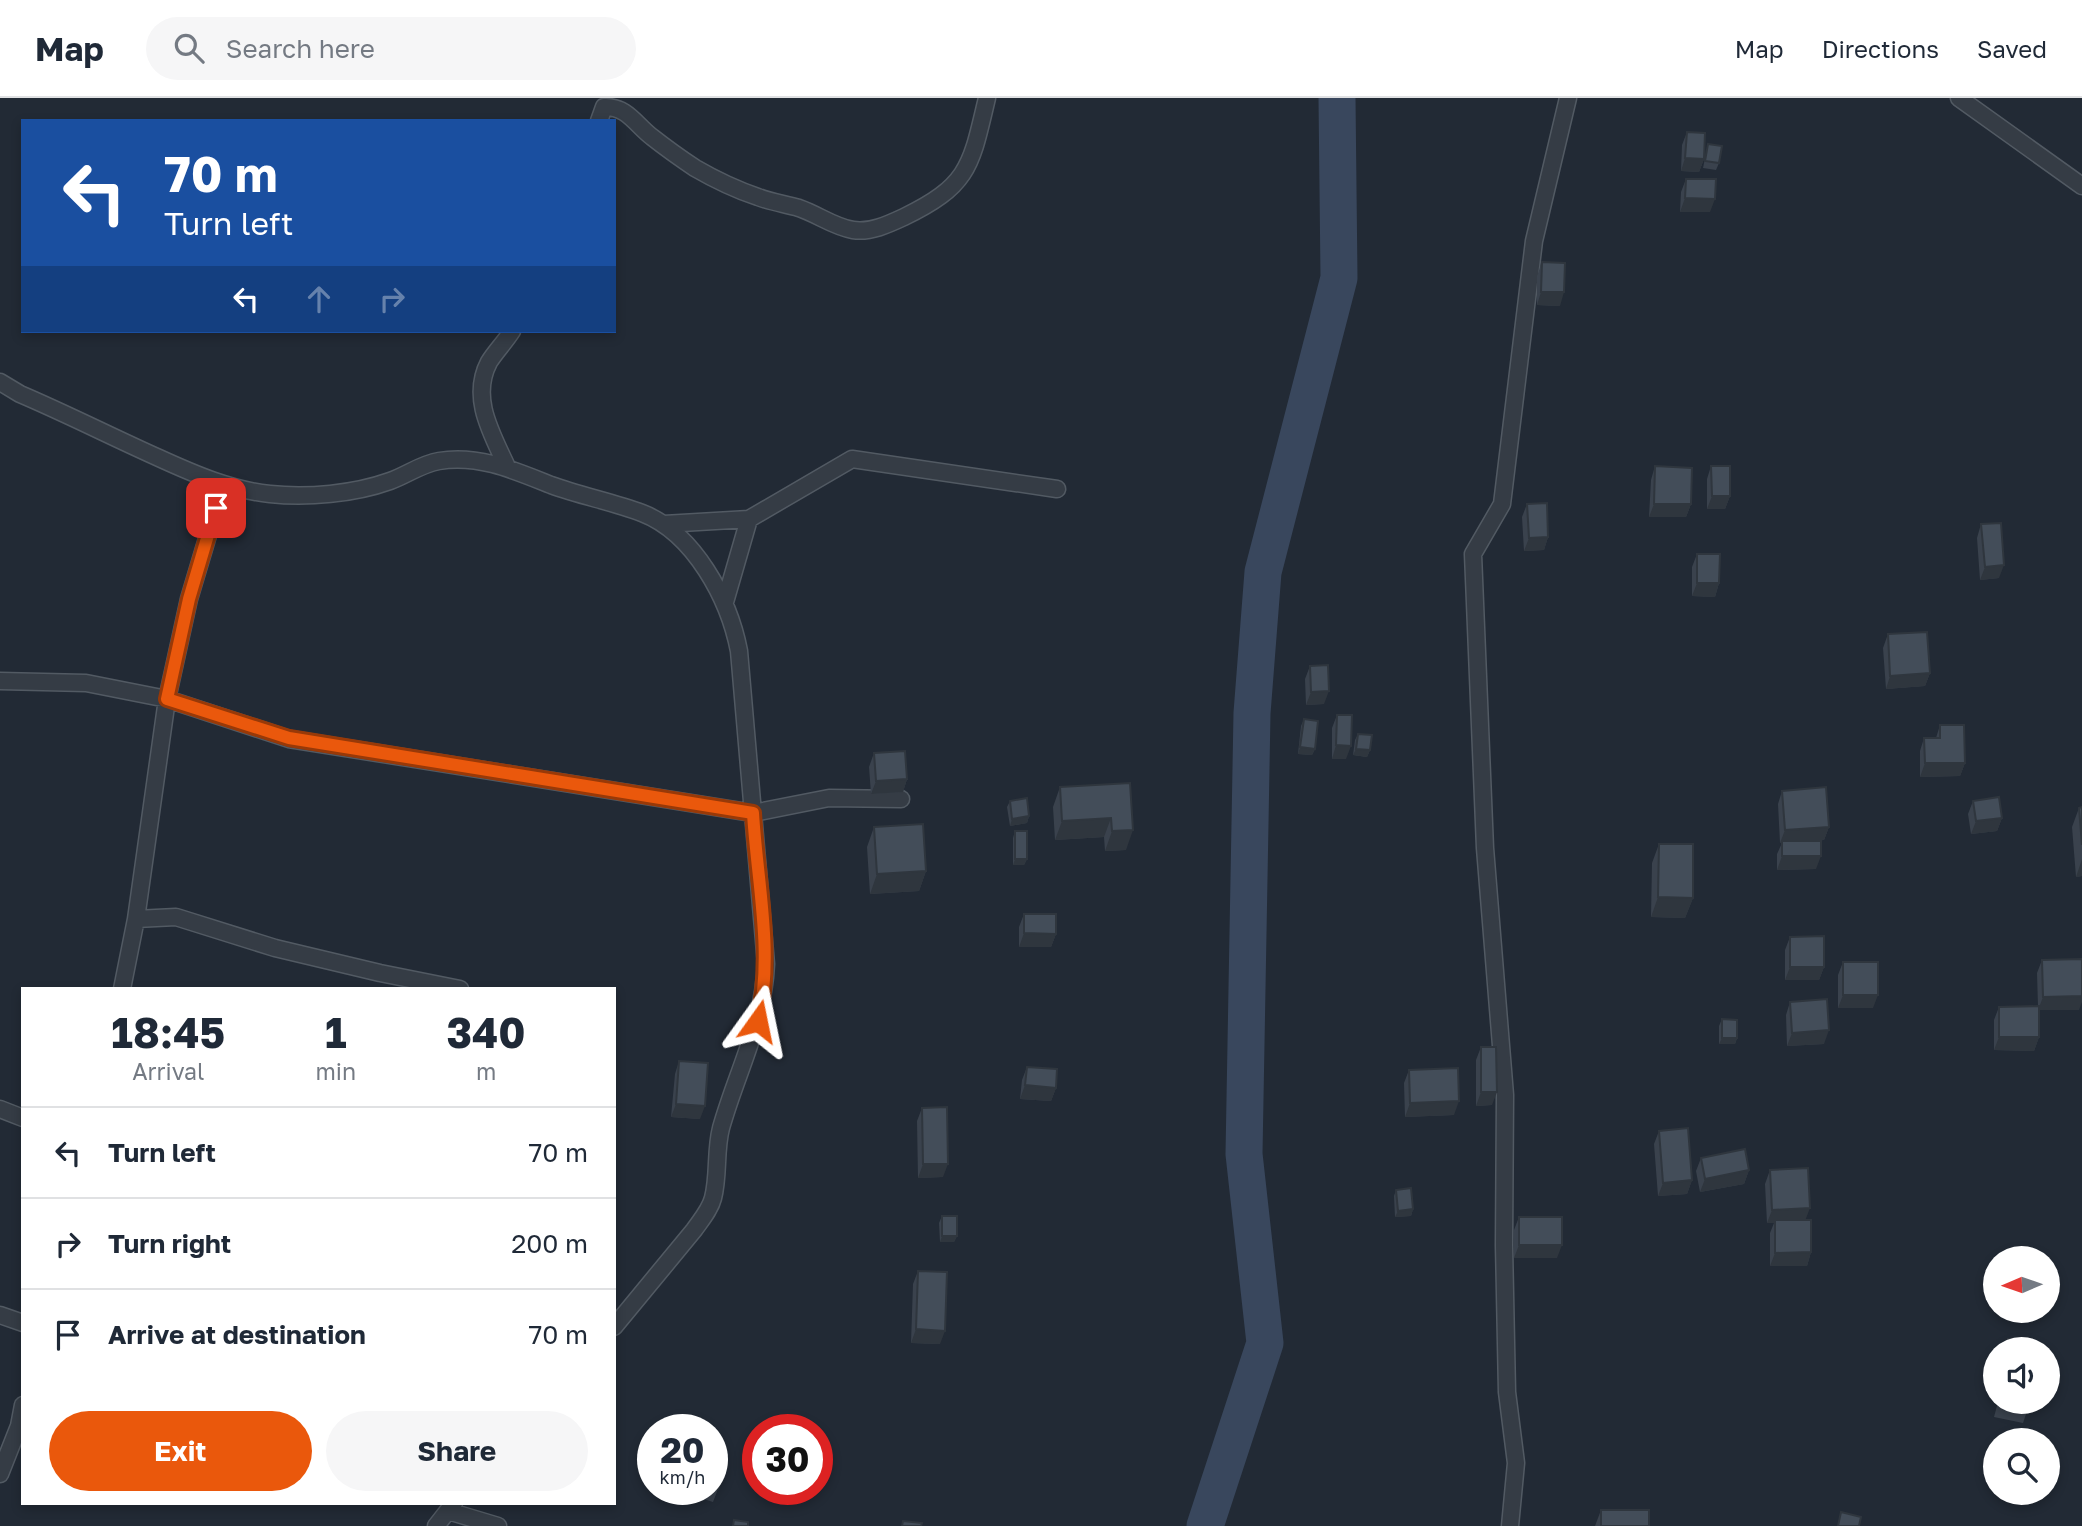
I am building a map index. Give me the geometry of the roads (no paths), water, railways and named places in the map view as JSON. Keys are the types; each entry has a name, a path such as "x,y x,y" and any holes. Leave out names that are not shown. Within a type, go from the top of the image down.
{"street":[{"path":"600,119 604,107 615,107 697,169 757,197 808,212 854,230 863,230 900,219 952,188 974,152 987,98"},
{"path":"1510,1526 1516,1463 1507,1392 1505,1095 1485,848 1473,554 1502,504 1534,241 1568,98"},
{"path":"1959,98 2082,186"},
{"path":"507,467 484,417 481,391 487,366 511,333"},
{"path":"0,382 121,441 223,485 267,494 296,496 378,484 440,461 466,460 507,467 555,486 644,514 664,524 707,570 734,624 739,651 766,964 765,993 721,1130 713,1199 694,1230 616,1326"},
{"path":"664,524 749,519 852,459 1058,489"},
{"path":"122,987 136,919 167,699 189,599 223,485"},
{"path":"725,603 749,519"},
{"path":"0,681 86,683 167,699 289,738 753,813 829,798 901,799"},
{"path":"136,919 176,916 275,948 450,987"},
{"path":"0,1109 21,1117"},
{"path":"0,1315 21,1322"},
{"path":"0,1474 21,1416"},
{"path":"436,1526 451,1507 498,1526"}],"waterway":[{"path":"1205,1526 1265,1343 1244,1154 1252,713 1263,572 1339,278 1337,98"}]}
